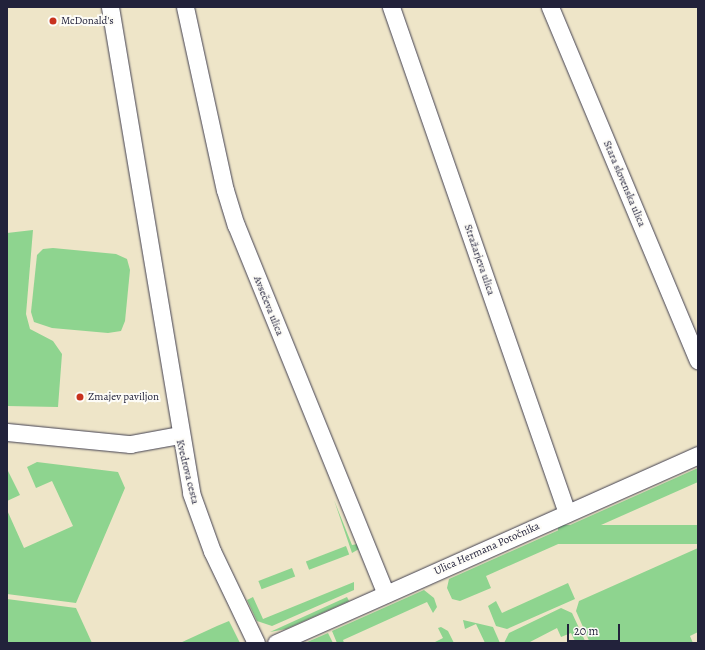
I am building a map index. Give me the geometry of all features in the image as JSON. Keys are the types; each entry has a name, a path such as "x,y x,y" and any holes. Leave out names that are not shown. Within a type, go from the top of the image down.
{"street":[{"path":"110,7 180,435"},
{"name":"Avsečeva ulica","path":"185,7 225,190 236,225 386,594"},
{"name":"Stražarjeva ulica","path":"391,7 567,513"},
{"name":"Stara slovenska ulica","path":"550,7 698,360"},
{"name":"Kvedrova cesta","path":"7,432 130,444 180,435 198,516 256,643"},
{"name":"Ulica Hermana Potočnika","path":"276,643 698,455"}],"green space":[{"path":"33,230 26,314 30,329 53,341 62,354 58,407 7,406 7,233"},
{"path":"53,248 116,254 127,259 130,270 125,321 121,331 108,333 52,328 34,322 31,312 37,255 43,249"},
{"path":"37,462 118,472 125,488 76,603 7,594 7,510 24,548 73,526 52,481 36,488 27,467"},
{"path":"698,468 698,482 486,576 491,588 460,601 452,599 447,588 449,579"},
{"path":"7,469 20,495 7,501"},
{"path":"334,500 352,545 358,544 359,549 352,553"},
{"path":"558,525 698,525 698,544 558,544"},
{"path":"346,546 349,554 309,570 306,561"},
{"path":"698,548 698,632 690,636 693,643 590,643 576,611 579,601"},
{"path":"292,568 295,576 262,589 258,581"},
{"path":"354,582 354,590 272,626 257,621 247,600 253,597 263,619"},
{"path":"568,583 575,599 507,629 496,626 488,606 496,601 502,613"},
{"path":"424,590 434,598 437,607 433,613 427,602 343,640 344,643 337,643 332,631"},
{"path":"347,597 349,601 286,629 270,632"},
{"path":"7,599 76,608 92,643 7,643"},
{"path":"561,608 572,613 586,643 576,643 571,633 561,637 557,628 528,643 504,643 509,633"},
{"path":"463,620 493,627 500,643 485,643 476,624 465,629"},
{"path":"229,621 240,643 180,643 217,626"},
{"path":"441,627 448,631 454,643 433,643 443,638 438,628"},
{"path":"328,633 333,643 305,643"}],"place":[{"name":"McDonald's","path":"53,21"},
{"name":"Zmajev paviljon","path":"80,397"}]}
